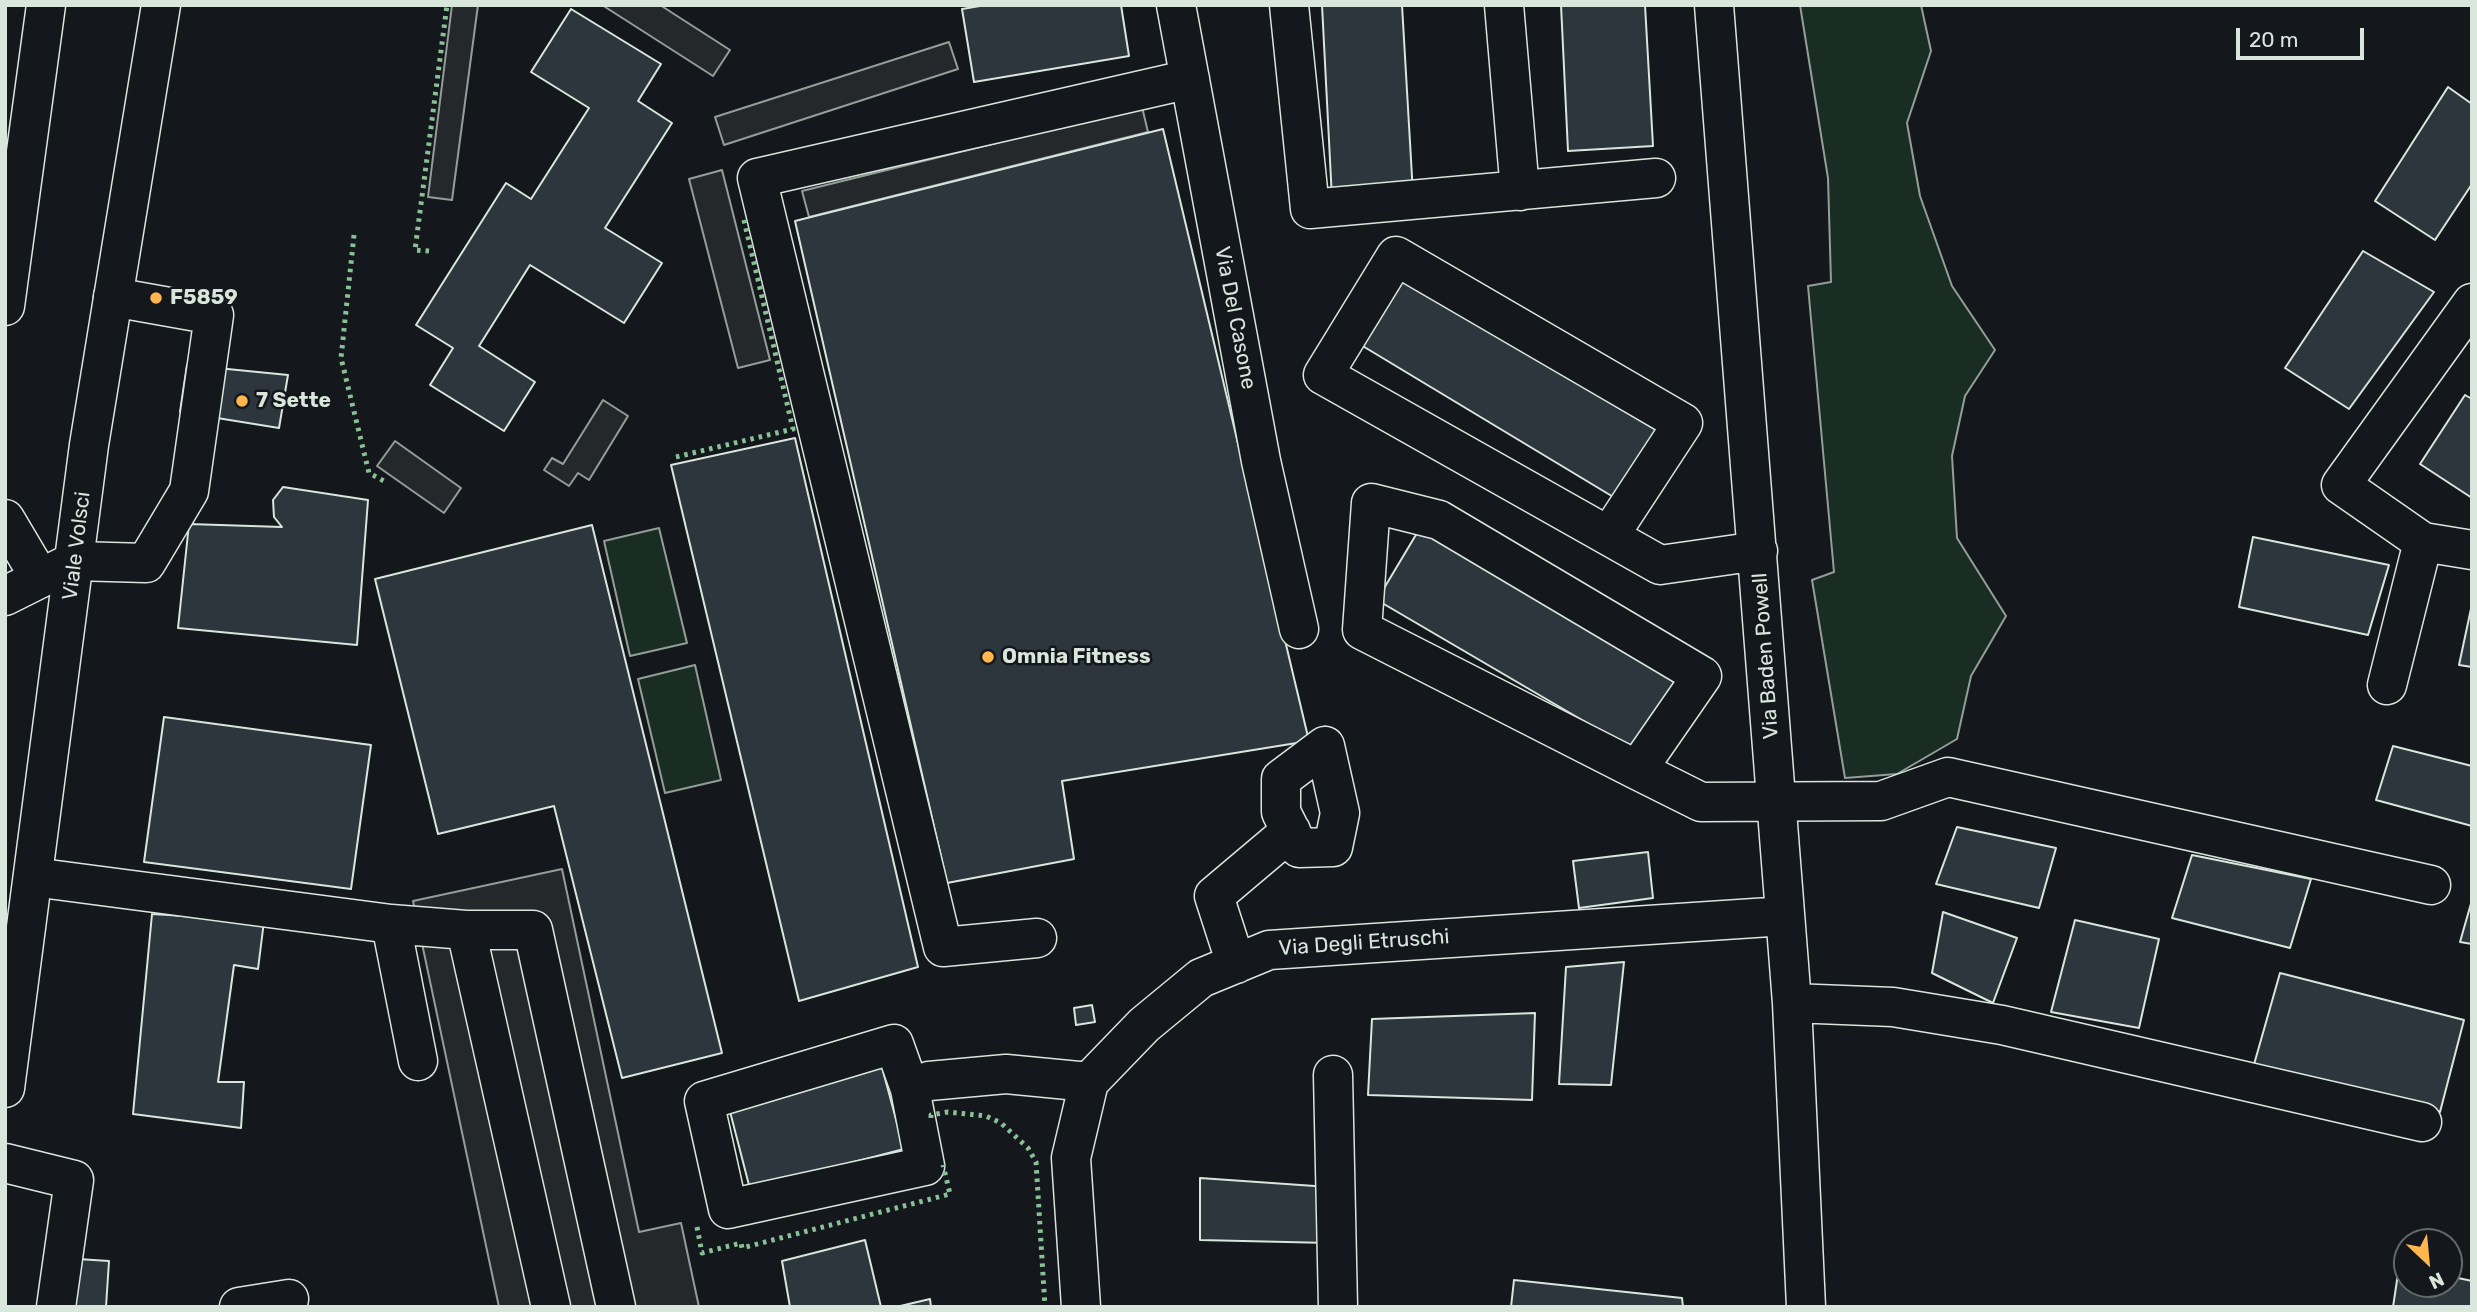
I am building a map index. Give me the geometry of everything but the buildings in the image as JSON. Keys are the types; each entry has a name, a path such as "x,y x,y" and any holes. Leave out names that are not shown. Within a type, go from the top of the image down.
{"street":[{"path":"5,306 46,5"},
{"name":"Viale Volsci","path":"5,1088 89,445 161,5"},
{"name":"Via Del Casone","path":"1176,5 1261,461 1299,629"},
{"path":"1289,5 1310,209 1656,178"},
{"path":"1504,5 1520,191"},
{"name":"Via Baden Powell","path":"1714,5 1792,1003 1806,1307"},
{"path":"1037,938 943,947 757,178 1190,79"},
{"path":"1609,536 1683,423 1396,256 1323,375 1660,565 1758,551"},
{"path":"5,596 75,561 146,564 189,491 214,315 113,297"},
{"path":"2472,303 2342,485 2424,542 2472,551"},
{"path":"1637,770 1702,676 1439,520 1371,503 1362,630 1637,770 1701,802 1881,801 1948,776 2431,886"},
{"path":"5,519 40,578"},
{"path":"2387,685 2424,542"},
{"path":"1236,964 1214,896 1290,831"},
{"path":"33,877 391,924 466,930 533,930 616,1307"},
{"name":"Via Degli Etruschi","path":"1089,1082 1144,1025 1201,978 1269,950 1785,916"},
{"path":"391,924 418,1061"},
{"path":"466,930 551,1307"},
{"path":"1792,1003 1894,1007 2002,1025 2421,1122"},
{"path":"894,1044 910,1089 925,1167 728,1209 704,1101 894,1044"},
{"path":"910,1089 929,1081 1006,1073 1089,1082 1071,1158 1082,1307"},
{"path":"1333,1075 1338,1307"},
{"path":"5,1163 74,1180 56,1307"},
{"path":"239,1307 289,1298"}],"green space":[{"path":"1800,5 1921,5 1931,51 1907,123 1920,196 1952,286 1995,350 1965,396 1952,456 1957,538 2006,616 1971,676 1957,739 1897,774 1845,778 1812,580 1834,572 1808,286 1831,282 1828,178"},
{"path":"659,528 687,643 630,656 604,541"},
{"path":"695,665 721,780 665,793 638,679"}],"shaded area":[{"path":"452,5 478,5 452,200 428,197"},
{"path":"602,5 660,5 730,50 713,76"},
{"path":"949,42 958,69 724,145 715,117"},
{"path":"1142,107 1148,132 809,217 802,191"},
{"path":"722,170 770,360 738,368 689,179"},
{"path":"603,400 628,416 589,480 578,473 569,486 544,470 552,458 563,464"},
{"path":"395,441 461,488 444,513 377,466"},
{"path":"562,869 639,1232 681,1223 699,1307 499,1307 413,901"}],"hedge":[{"path":"429,251 415,250 447,5"},
{"path":"676,457 793,429 743,216"},
{"path":"354,235 341,358 369,473 384,481"},
{"path":"931,1118 931,1115 948,1112 986,1116 1001,1123 1028,1148 1036,1162 1045,1307"},
{"path":"697,1227 702,1253 741,1243 742,1248 950,1194 943,1165"}],"place":[{"name":"F5859","path":"156,298"},
{"name":"7 Sette","path":"242,401"},
{"name":"Omnia Fitness","path":"988,657"}]}
